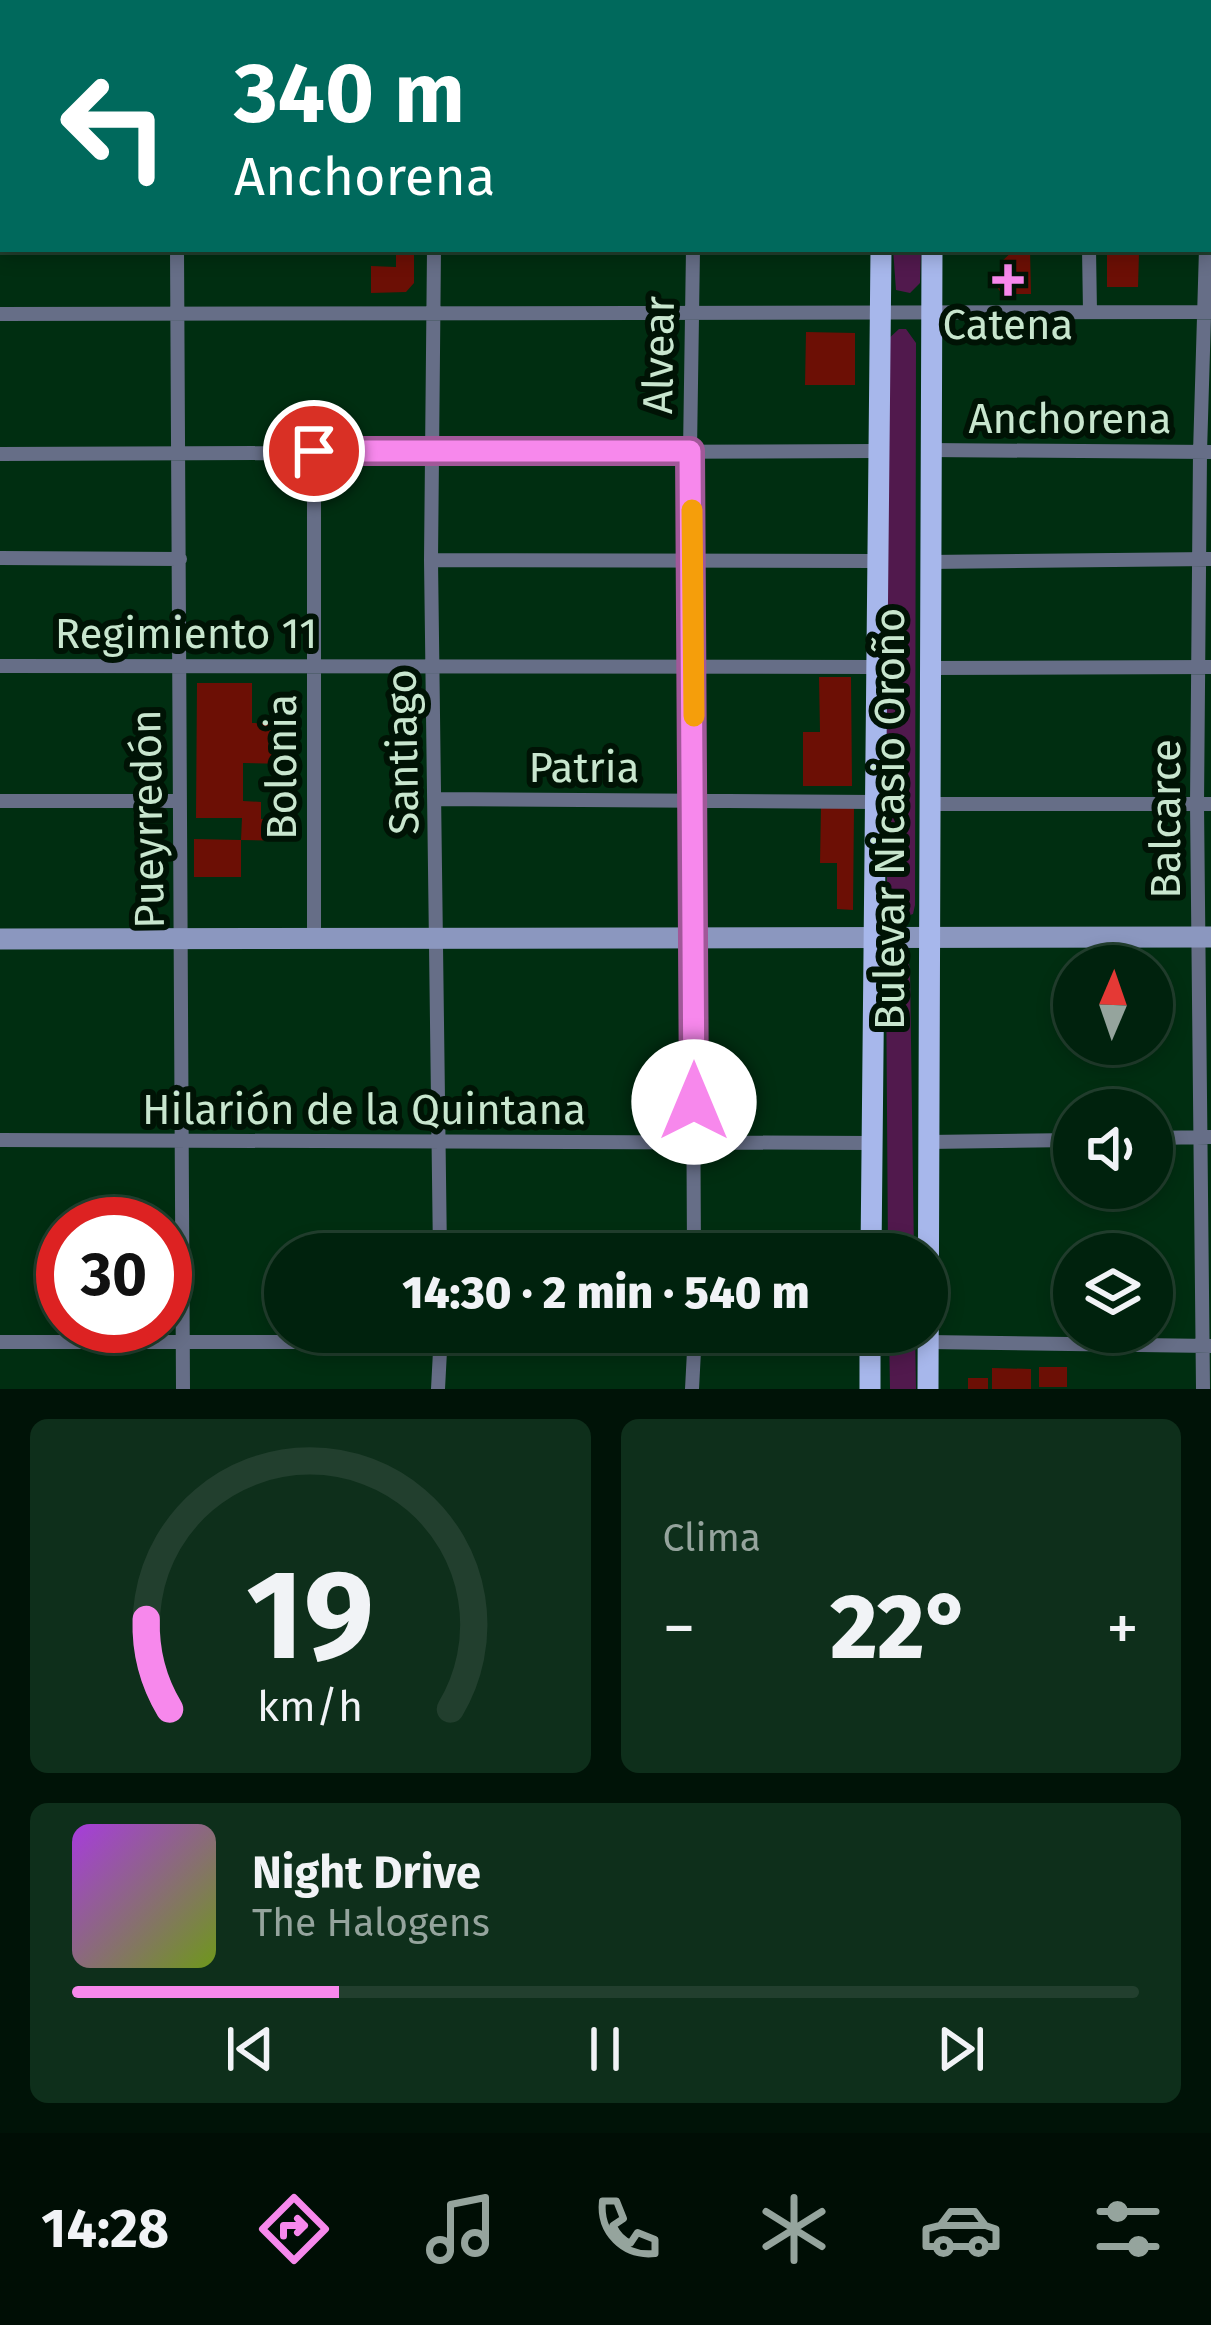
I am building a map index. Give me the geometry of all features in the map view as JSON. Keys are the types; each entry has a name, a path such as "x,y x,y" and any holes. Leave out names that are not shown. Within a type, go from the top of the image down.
{"main road":[{"name":"Bulevar Nicasio Oroño","path":"871,1233 881,252"},
{"name":"Bulevar Nicasio Oroño","path":"928,1233 932,252"},
{"path":"870,1353 870,1389"},
{"name":"Bulevar Nicasio Oroño","path":"928,1353 928,1389"}],"street":[{"name":"Pueyrredón","path":"177,252 184,1197"},
{"name":"Santiago","path":"434,252 431,560 440,1233"},
{"name":"Alvear","path":"693,252 694,1233"},
{"path":"1089,252 1090,312"},
{"name":"Balcarce","path":"1204,1389 1206,252"},
{"path":"0,314 1208,312"},
{"name":"Anchorena","path":"929,450 1205,452"},
{"name":"Bolonia","path":"314,451 314,938"},
{"path":"0,454 876,451"},
{"path":"0,558 180,559"},
{"path":"928,562 1206,559"},
{"path":"431,560 877,561"},
{"name":"Regimiento 11","path":"0,666 876,667"},
{"path":"928,668 1204,667"},
{"name":"Patria","path":"436,800 875,802"},
{"path":"0,801 179,801"},
{"path":"928,804 1204,804"},
{"path":"0,939 1205,937"},
{"path":"1173,1138 1206,1137"},
{"name":"Hilarión de la Quintana","path":"0,1140 872,1143"},
{"path":"928,1142 1053,1140"},
{"path":"192,1342 264,1341"},
{"path":"0,1342 36,1342"},
{"path":"948,1342 1207,1346"},
{"name":"Pueyrredón","path":"183,1389 184,1353"},
{"path":"438,1389 440,1353"},
{"path":"692,1389 693,1353"}],"shaded area":[{"path":"893,252 921,252 920,283 910,293 896,290"},
{"path":"899,329 906,329 916,343 915,905 913,914 897,919 887,907 885,342"},
{"path":"899,955 910,968 914,1233 888,1233 886,967"},
{"path":"889,1353 915,1353 916,1389 890,1389"}],"building":[{"path":"1012,252 1030,252 1031,294 1002,294 994,283 1001,275 1001,262"},
{"path":"1107,252 1139,253 1138,287 1107,287"},
{"path":"396,253 414,253 414,283 406,292 371,293 371,266 396,267"},
{"path":"806,332 855,333 855,385 805,385"},
{"path":"819,677 851,677 852,786 803,786 803,732 820,732"},
{"path":"197,683 252,683 252,723 290,724 289,764 243,763 243,801 261,802 261,819 291,819 291,841 241,840 242,818 196,818"},
{"path":"821,807 854,808 853,910 837,909 837,863 820,863"},
{"path":"194,839 241,840 241,877 194,877"},
{"path":"1039,1367 1067,1367 1067,1387 1039,1387"},
{"path":"992,1368 1031,1369 1031,1389 992,1389"},
{"path":"968,1378 988,1378 988,1389 968,1389"}],"slow traffic":[{"path":"692,510 694,716"}],"place":[{"name":"Catena","path":"1008,280"}],"route":[{"path":"314,451 690,451 694,1102"}]}
